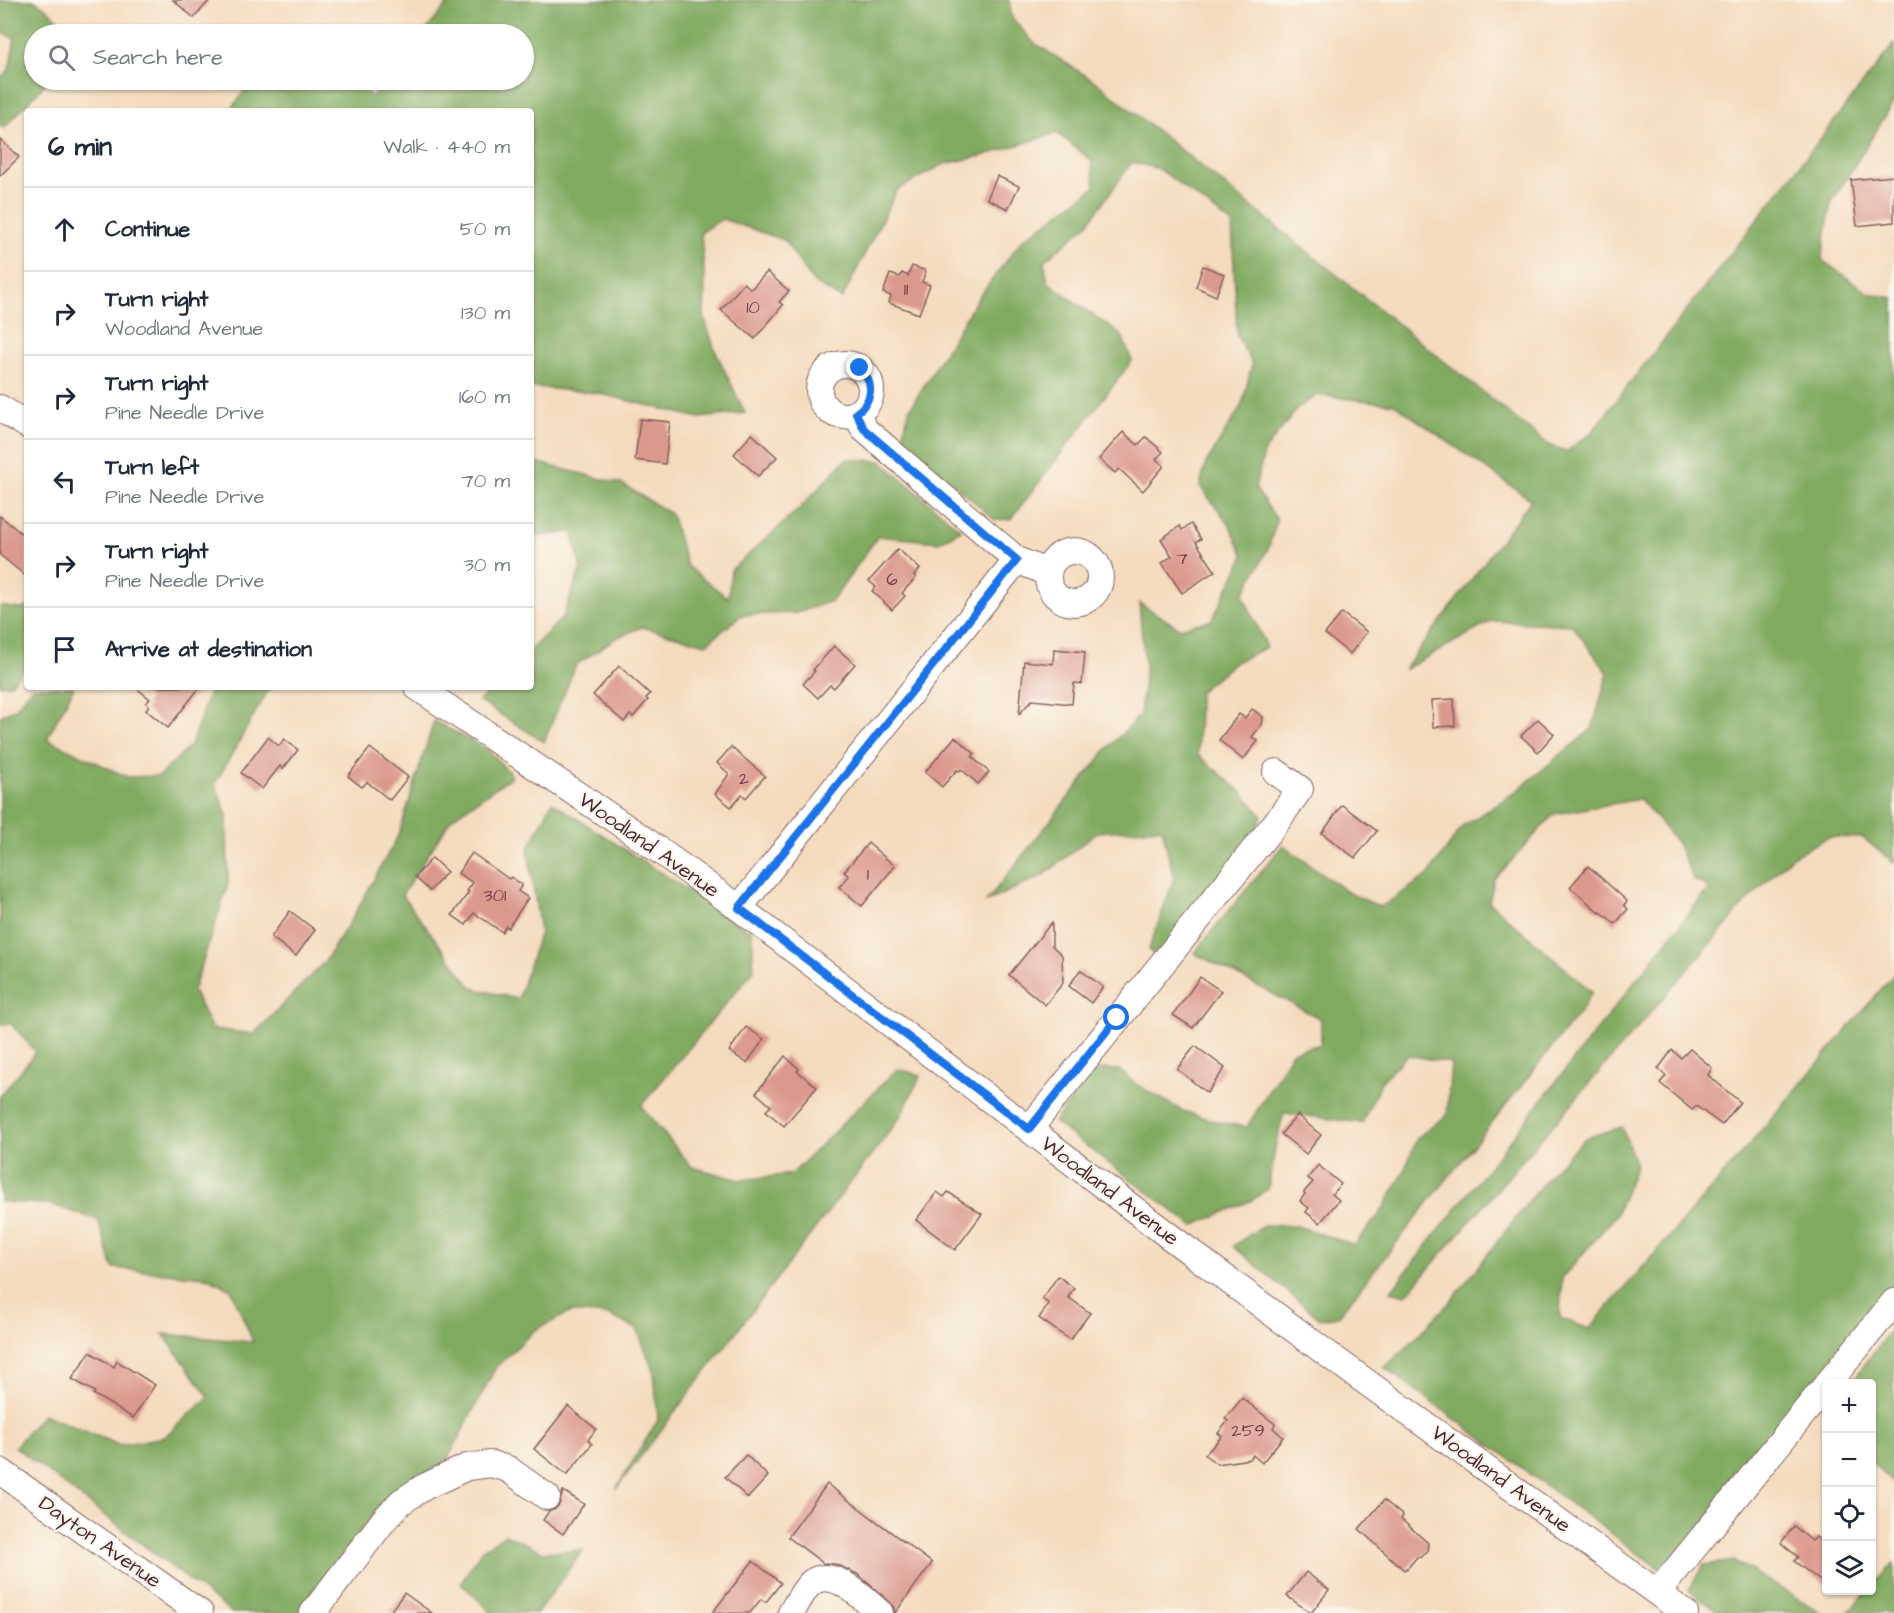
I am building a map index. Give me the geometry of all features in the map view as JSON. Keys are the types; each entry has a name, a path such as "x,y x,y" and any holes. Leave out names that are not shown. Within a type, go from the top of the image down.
{"street":[{"path":"0,408 24,423"},
{"path":"856,413 864,429 1017,560 1048,573"},
{"path":"739,908 1017,560"},
{"name":"Woodland Avenue","path":"421,690 642,838 739,908 1322,1350 1685,1613"},
{"path":"1029,1129 1278,820 1300,789 1276,772"},
{"path":"1658,1592 1894,1302"},
{"path":"313,1613 384,1520 401,1502 424,1487 467,1467 491,1464 508,1469 547,1497"},
{"name":"Dayton Avenue","path":"0,1471 200,1613"},
{"path":"791,1613 810,1583 824,1577 840,1581 880,1613"}],"green space":[{"path":"0,0 33,0 46,8 63,24 24,24 24,90 40,90 4,128 0,126 0,78 9,70 15,38 0,32"},
{"path":"451,0 1009,0 1012,18 1034,43 1096,82 1550,446 1567,451 1592,432 1894,44 1894,102 1831,203 1822,260 1869,293 1894,298 1894,863 1863,838 1829,837 1792,856 1748,900 1406,1295 1391,1291 1709,888 1693,879 1677,843 1640,799 1554,814 1494,880 1489,902 1592,992 1583,1008 1338,1316 1320,1319 1233,1246 1264,1225 1297,1226 1354,1245 1382,1211 1405,1170 1417,1138 1447,1115 1451,1063 1407,1055 1381,1082 1362,1123 1284,1113 1268,1189 1250,1201 1193,1226 1054,1122 1096,1069 1119,1070 1137,1085 1183,1111 1218,1122 1247,1127 1292,1052 1321,1044 1321,1019 1194,953 1283,845 1349,893 1381,907 1428,875 1463,826 1514,793 1592,729 1608,673 1572,625 1492,621 1404,670 1531,500 1394,404 1317,395 1298,408 1265,450 1255,488 1277,520 1268,549 1243,595 1267,647 1234,663 1199,692 1198,755 1243,793 1262,816 1249,846 1156,958 1149,949 1174,878 1162,828 1097,832 1044,875 986,902 1107,749 1140,715 1145,669 1139,603 1179,628 1212,620 1244,556 1229,524 1200,486 1206,463 1242,405 1252,364 1237,336 1232,224 1159,169 1132,162 1087,225 1044,261 1048,282 1122,336 1132,361 1011,519 995,520 902,439 909,410 976,301 1022,240 1095,187 1091,160 1057,133 982,156 944,164 897,190 842,299 814,283 784,240 722,219 701,233 705,284 704,317 715,350 745,413 699,418 597,393 534,387 534,108 232,108 245,90 364,90 372,97 378,90 534,90 534,24 431,24"},
{"path":"846,459 881,461 961,530 939,542 878,536 832,601 796,613 742,615 706,644 642,627 616,638 576,665 544,742 479,701 491,690 534,690 534,646 563,617 581,568 572,532 534,537 534,462 622,484 671,514 687,566 728,598 731,570 800,508"},
{"path":"0,606 24,608 24,668 11,684 0,685"},
{"path":"30,690 72,690 47,739 127,777 159,776 191,745 210,690 268,690 215,784 227,815 228,885 193,991 212,1029 254,1034 325,961 353,917 399,834 434,721 489,750 512,776 451,819 402,895 472,988 518,999 540,932 528,850 552,802 752,932 754,970 641,1106 692,1167 740,1180 792,1174 897,1069 921,1075 899,1119 616,1489 658,1420 654,1372 637,1329 608,1315 571,1312 535,1330 496,1367 446,1462 389,1494 297,1613 232,1613 15,1447 43,1414 119,1445 164,1437 209,1397 163,1334 253,1342 231,1289 206,1277 113,1268 98,1220 49,1204 0,1202 0,1096 36,1052 11,1024 0,1024 0,716 16,708"},
{"path":"1894,974 1894,1288 1672,1563 1661,1570 1384,1367 1405,1349 1452,1300 1550,1174 1585,1138 1622,1127 1636,1165 1616,1215 1562,1278 1560,1318 1589,1329"},
{"path":"1894,1325 1894,1484 1876,1466 1876,1379 1854,1379"},
{"path":"505,1534 544,1552 583,1550 537,1613 492,1613 461,1583 480,1552"},
{"path":"1735,1561 1822,1613 1721,1613 1689,1590 1703,1565"},
{"path":"1894,1563 1894,1613 1847,1613 1864,1595 1876,1595 1876,1583"}],"building":[{"path":"173,0 210,0 194,18"},
{"path":"0,139 19,157 0,176"},
{"path":"997,176 1019,186 1008,209 987,199"},
{"path":"1894,176 1894,222 1857,226 1851,180"},
{"path":"912,266 926,271 922,282 930,285 919,314 889,303 891,296 883,293 890,274 900,277 902,273 908,276"},
{"path":"1203,266 1224,274 1216,296 1196,287"},
{"path":"767,272 789,291 779,302 783,305 755,339 721,310 744,283 751,289"},
{"path":"640,419 670,422 665,464 635,460"},
{"path":"1123,432 1138,445 1146,437 1163,452 1156,459 1164,466 1143,491 1119,469 1115,473 1099,459"},
{"path":"752,434 777,457 758,476 734,454"},
{"path":"0,516 24,536 24,575 0,555"},
{"path":"1191,524 1201,539 1196,542 1215,571 1182,593 1162,563 1172,556 1161,539 1180,526 1182,530"},
{"path":"898,549 920,569 914,575 916,578 902,593 905,596 892,610 872,591 876,587 869,581"},
{"path":"1342,613 1367,632 1350,654 1325,634"},
{"path":"834,646 855,664 834,688 830,685 818,698 803,684"},
{"path":"1054,649 1085,652 1082,684 1074,683 1072,704 1032,700 1019,714 1024,661 1053,664"},
{"path":"619,666 650,694 646,698 648,700 633,717 630,715 624,722 593,695"},
{"path":"139,690 198,690 168,728 146,710 149,705 146,703 150,699"},
{"path":"1454,699 1455,726 1433,727 1432,700"},
{"path":"1252,709 1263,717 1262,724 1252,737 1258,741 1243,760 1219,740 1239,714 1245,718"},
{"path":"1538,719 1554,734 1538,752 1521,736"},
{"path":"268,737 279,746 284,739 298,750 283,769 280,766 262,789 241,773"},
{"path":"955,737 975,754 972,757 989,772 978,784 961,769 957,770 942,787 925,772"},
{"path":"731,747 765,776 746,798 742,794 731,807 715,794 729,774 717,763"},
{"path":"370,748 408,777 390,800 367,782 362,787 348,776"},
{"path":"1342,805 1377,831 1355,858 1322,833"},
{"path":"868,843 895,866 862,906 839,887 849,876 844,872"},
{"path":"472,853 509,879 511,877 522,885 518,891 528,898 508,928 506,926 502,932 474,913 466,925 452,915 473,883 458,873"},
{"path":"432,858 447,872 430,891 415,877"},
{"path":"1588,866 1627,901 1624,905 1628,909 1615,924 1570,887"},
{"path":"290,911 315,930 296,956 271,937"},
{"path":"1052,922 1052,946 1062,955 1063,983 1045,1005 1009,975"},
{"path":"1080,970 1103,987 1091,1003 1069,986"},
{"path":"1200,977 1221,991 1193,1028 1173,1015"},
{"path":"746,1027 764,1039 747,1063 729,1051"},
{"path":"1195,1046 1225,1068 1207,1093 1177,1069"},
{"path":"1690,1049 1712,1068 1708,1075 1740,1102 1722,1125 1696,1106 1692,1110 1660,1083 1666,1076 1658,1069 1672,1050 1681,1058"},
{"path":"785,1056 799,1069 797,1071 817,1087 784,1126 766,1111 771,1106 756,1093"},
{"path":"1297,1115 1321,1135 1306,1154 1281,1134"},
{"path":"1318,1165 1341,1184 1332,1194 1339,1200 1320,1223 1306,1212 1309,1208 1300,1201 1313,1182 1308,1178"},
{"path":"937,1192 944,1197 948,1192 982,1214 955,1250 916,1220"},
{"path":"1058,1276 1074,1288 1068,1297 1090,1313 1070,1340 1039,1318 1049,1304 1042,1299"},
{"path":"90,1352 114,1367 117,1361 155,1385 133,1418 72,1379"},
{"path":"1242,1398 1275,1424 1273,1428 1283,1437 1262,1463 1253,1455 1250,1459 1217,1464 1205,1455 1222,1436 1218,1433 1228,1421 1225,1419"},
{"path":"568,1406 596,1429 588,1440 592,1444 567,1475 534,1449"},
{"path":"746,1455 768,1476 748,1498 725,1477"},
{"path":"827,1484 932,1563 895,1613 890,1602 857,1574 835,1564 823,1563 788,1537"},
{"path":"563,1491 584,1504 563,1534 543,1520 549,1511 559,1505"},
{"path":"1384,1500 1403,1516 1401,1519 1428,1543 1427,1551 1404,1570 1359,1529"},
{"path":"1794,1526 1812,1541 1816,1537 1822,1541 1822,1582 1794,1561 1798,1557 1781,1543"},
{"path":"753,1561 781,1583 766,1602 761,1599 750,1613 712,1613"},
{"path":"1306,1572 1329,1590 1311,1613 1287,1596"},
{"path":"404,1593 432,1613 389,1613"}],"route":[{"path":"860,368 870,382 871,392 864,408 856,413 864,429 1017,560 739,908 1029,1129 1117,1018"}]}
